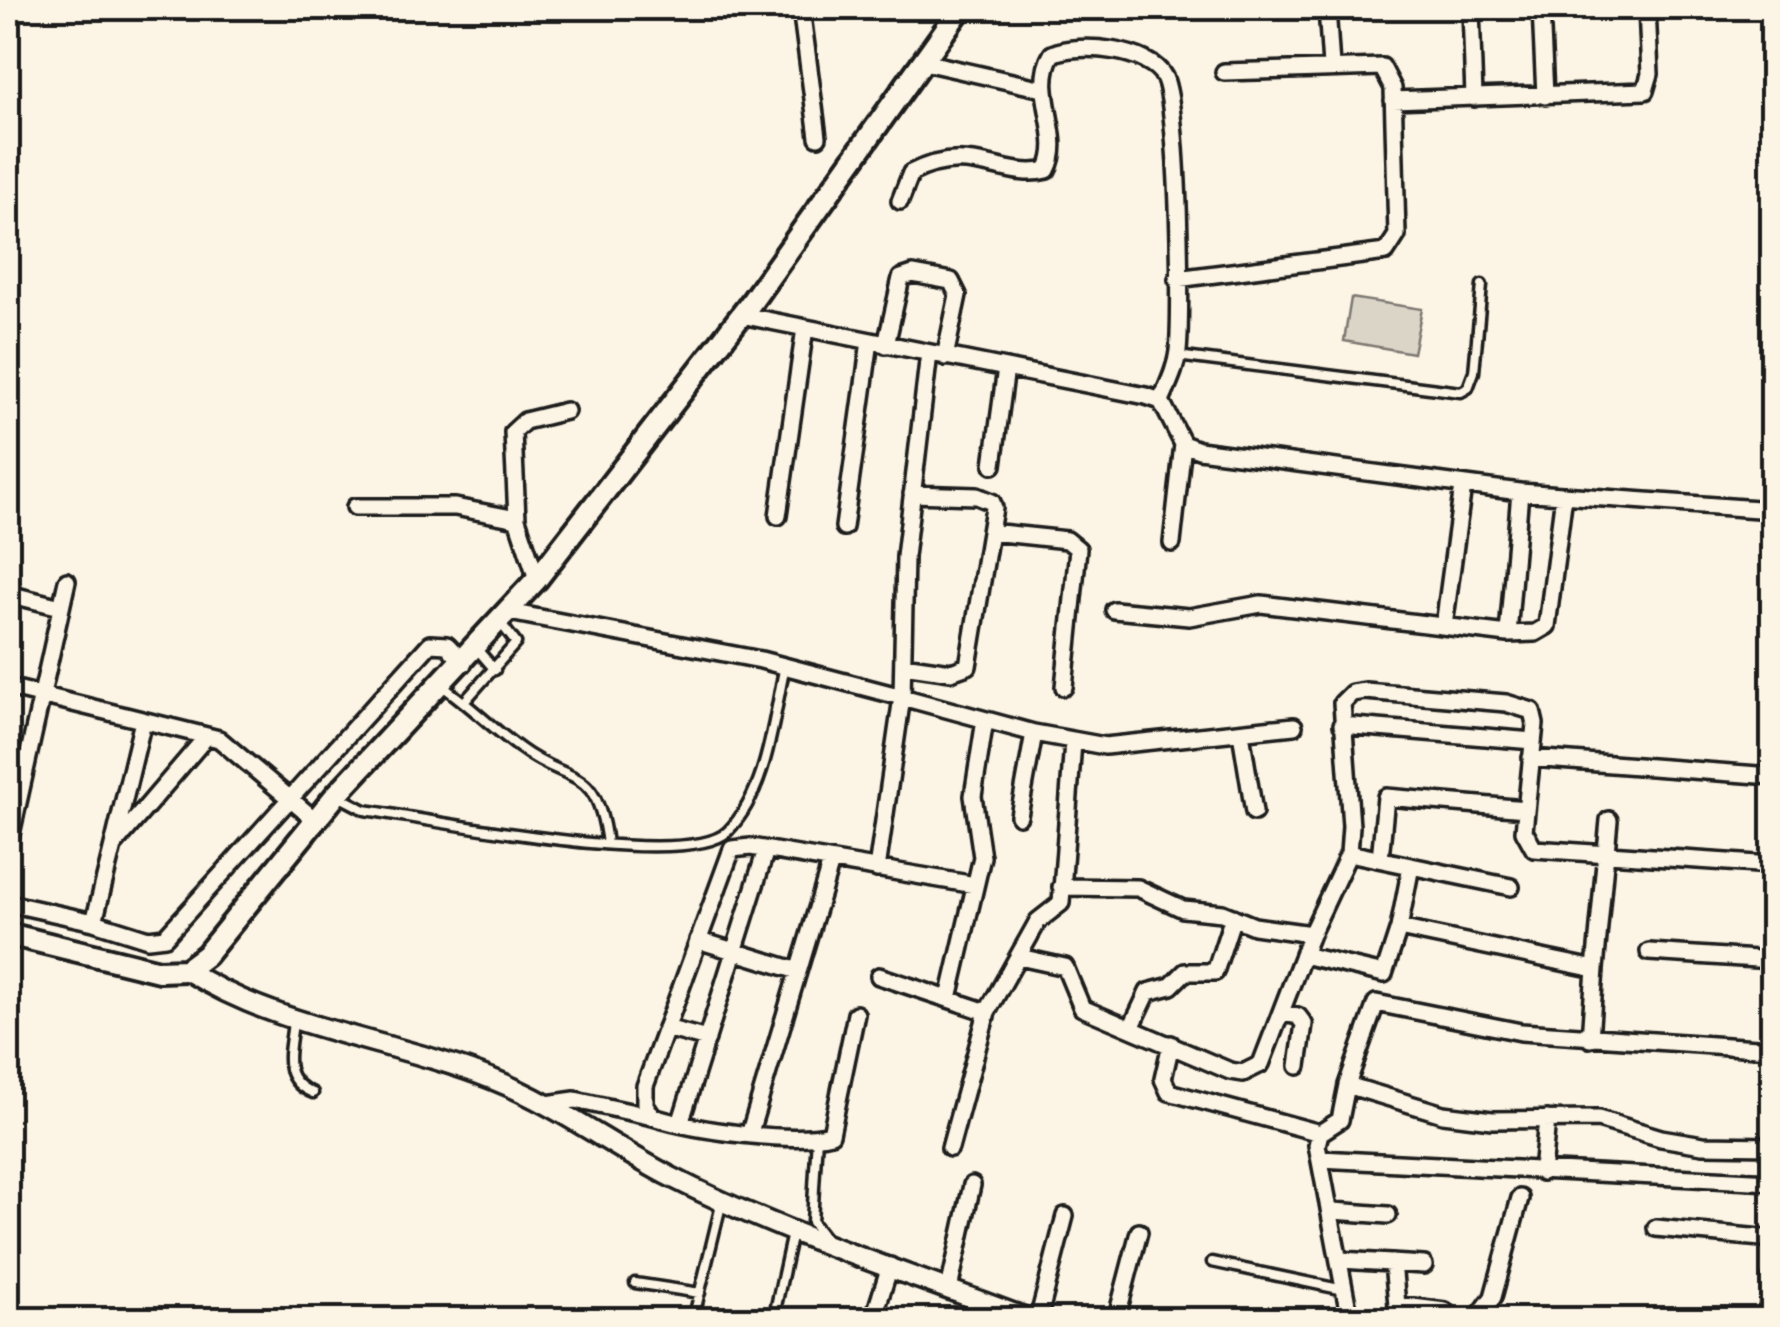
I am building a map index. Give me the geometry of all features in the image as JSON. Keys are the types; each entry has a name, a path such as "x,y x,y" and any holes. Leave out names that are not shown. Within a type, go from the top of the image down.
{"main road":[{"path":"8,934 159,971 186,970 206,955 336,795 537,580 741,315 960,8"}],"street":[{"path":"801,8 818,137"},
{"path":"1327,8 1331,66"},
{"path":"1471,8 1474,98"},
{"path":"1541,8 1545,96"},
{"path":"1393,100 1645,90 1650,74 1647,8"},
{"path":"900,201 910,172 944,161 982,160 1030,171 1047,170 1051,147 1043,89 1047,62 1064,49 1147,59 1158,67 1166,79 1174,114 1177,279 1177,356 1161,401 1184,444 1172,543"},
{"path":"924,62 1043,89"},
{"path":"1177,279 1372,254 1392,246 1397,235 1393,100 1390,75 1382,67 1224,72"},
{"path":"844,527 878,343 901,278 913,274 951,281 958,295 937,355 912,494 902,697 878,869"},
{"path":"741,315 1161,401"},
{"path":"778,516 805,328"},
{"path":"993,465 1006,368"},
{"path":"537,580 517,519 513,432 526,421 566,411"},
{"path":"1184,444 1215,454 1463,486 1772,510"},
{"path":"1444,626 1463,486"},
{"path":"1508,634 1520,492"},
{"path":"903,664 951,672 968,666 994,508 986,498 912,494"},
{"path":"1114,610 1190,617 1261,604 1508,634 1535,633 1547,626 1564,495"},
{"path":"356,506 441,506 517,519"},
{"path":"990,532 1067,540 1078,548 1064,688"},
{"path":"8,848 13,796 42,696 67,582"},
{"path":"8,594 61,607"},
{"path":"505,617 785,666 1073,742 1105,746 1294,726"},
{"path":"8,902 148,939 166,936 430,644 446,645 470,655"},
{"path":"8,687 219,739 314,820"},
{"path":"1019,957 1064,967 1082,1008 1132,1026 1230,1071 1252,1070 1266,1055 1311,934 1349,853 1352,826 1342,703 1352,693 1414,694 1526,707 1534,716 1526,809 1526,840 1534,849 1605,857 1772,865"},
{"path":"949,998 982,846 973,796 985,720"},
{"path":"94,922 144,721"},
{"path":"1342,725 1533,741"},
{"path":"1019,816 1034,733"},
{"path":"1241,733 1254,812"},
{"path":"113,846 207,736"},
{"path":"950,1148 987,1012 1038,922 1058,909 1073,742"},
{"path":"1531,758 1772,776"},
{"path":"1380,860 1381,808 1386,797 1526,809"},
{"path":"1590,1040 1609,820"},
{"path":"654,1117 644,1096 732,849 766,850 974,885"},
{"path":"680,1124 766,850"},
{"path":"1349,853 1512,887"},
{"path":"750,1132 831,862"},
{"path":"1170,1044 1163,1079 1169,1092 1320,1133 1340,1120 1347,1086 1400,928 1410,866"},
{"path":"1061,887 1138,888 1183,909 1234,917 1254,926 1311,934"},
{"path":"1132,1026 1148,992 1171,986 1185,972 1215,972 1234,917"},
{"path":"1400,928 1596,968"},
{"path":"698,940 798,971"},
{"path":"1649,952 1772,960"},
{"path":"1303,955 1384,974"},
{"path":"186,970 231,997 294,1022 487,1077 546,1104 669,1176 722,1201 1034,1320 1065,1216"},
{"path":"879,976 987,1012"},
{"path":"1376,1004 1521,1032 1590,1040 1772,1050"},
{"path":"1282,1013 1298,1016 1304,1024 1298,1066"},
{"path":"546,1104 575,1100 680,1124 817,1136 834,1130 856,1014"},
{"path":"666,1028 707,1039"},
{"path":"1347,1086 1443,1114 1492,1120 1598,1119 1661,1138 1703,1145 1772,1146"},
{"path":"1542,1172 1546,1119"},
{"path":"1320,1133 1320,1159 1333,1211 1350,1320"},
{"path":"1320,1159 1772,1182"},
{"path":"949,1289 972,1184"},
{"path":"1476,1320 1492,1297 1520,1198"},
{"path":"1333,1211 1388,1215"},
{"path":"1656,1228 1772,1239"},
{"path":"1116,1320 1140,1232"},
{"path":"1341,1260 1424,1265"},
{"path":"1393,1263 1397,1305 1445,1311"},
{"path":"873,1320 890,1266"},
{"path":"1767,1320 1772,1278"}],"lane":[{"path":"1177,356 1461,392 1468,388 1474,372 1482,285"},
{"path":"465,701 516,643 505,617"},
{"path":"470,655 495,670"},
{"path":"336,795 365,810 607,844 707,843 726,833 742,814 763,766 785,666"},
{"path":"442,686 521,749 575,775 589,788 599,804 607,844"},
{"path":"294,1022 288,1071 297,1086 313,1093"},
{"path":"817,1136 812,1222 828,1242"},
{"path":"694,1320 722,1201"},
{"path":"773,1320 793,1228"},
{"path":"1212,1262 1345,1290"},
{"path":"635,1283 700,1293"}],"shaded area":[{"path":"1351,298 1422,309 1413,353 1344,341"}]}
